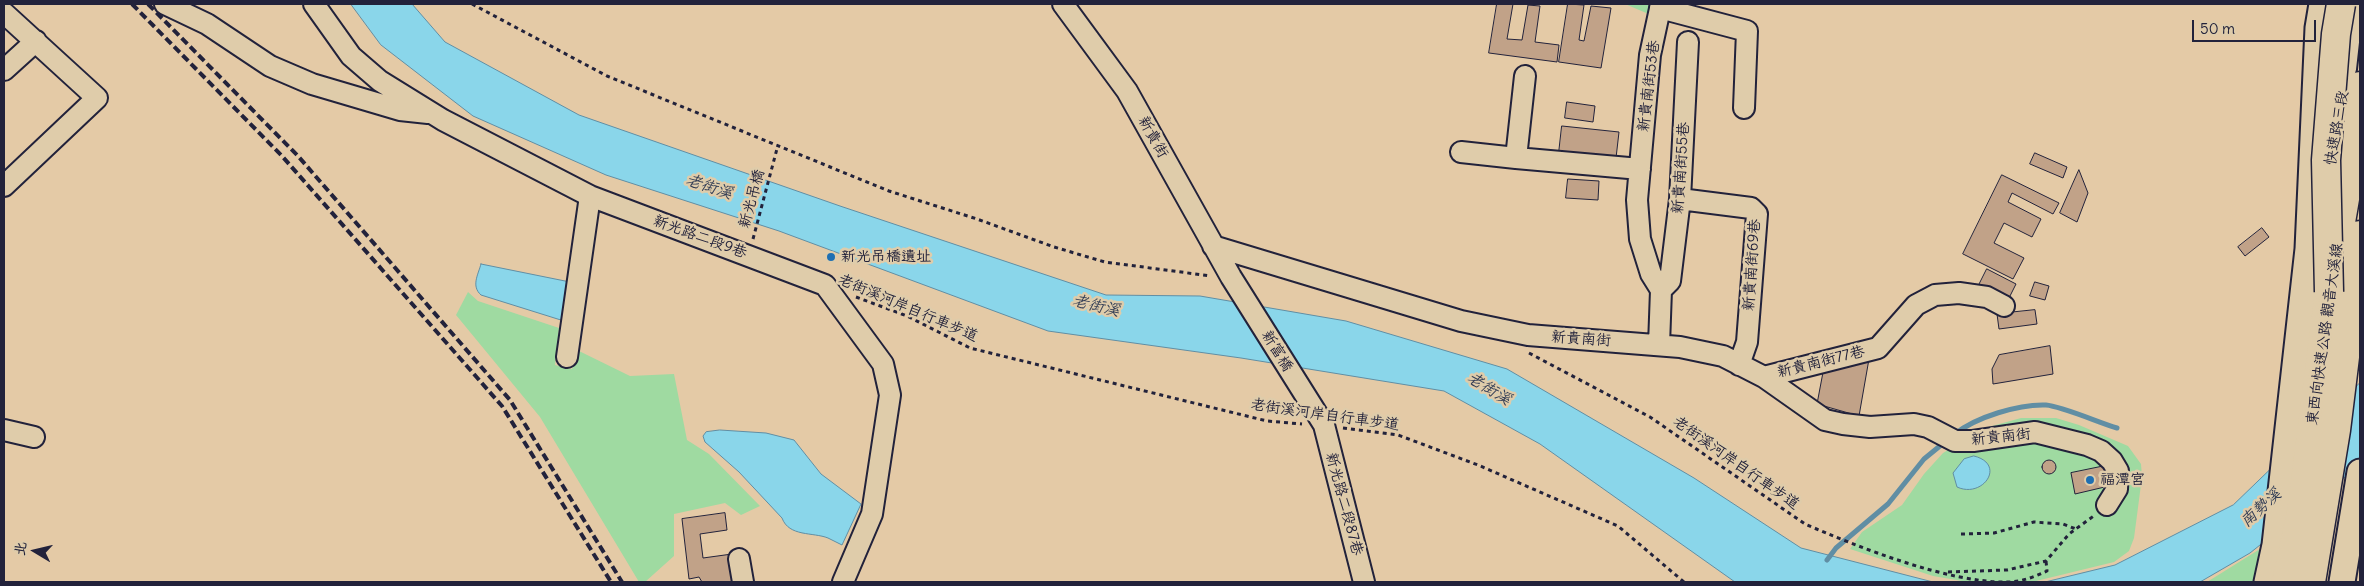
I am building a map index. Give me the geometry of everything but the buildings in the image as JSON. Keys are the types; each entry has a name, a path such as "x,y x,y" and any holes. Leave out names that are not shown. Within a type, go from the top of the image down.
{"highway":[{"path":"2341,4 2336,34 2326,160 2347,285"},
{"name":"東西向快速公路 觀音大溪線","path":"2312,582 2336,430 2347,285 2353,152 2360,86"},
{"name":"東西向快速公路 觀音大溪線","path":"2286,582 2347,285 2360,235"}],"main road":[{"name":"快速路三段","path":"2267,582 2275,545 2308,250 2318,28 2322,4"},
{"path":"2342,582 2360,476"}],"street":[{"path":"165,4 207,24 270,66 312,84 400,110 432,113"},
{"name":"新光路二段9巷","path":"314,4 351,56 380,81 432,113 590,196 825,285"},
{"name":"新貴街","path":"1063,4 1127,91 1213,246 1222,277"},
{"name":"快速路三段","path":"2308,250 2338,136 2354,4"},
{"path":"1660,6 1747,31 1744,108"},
{"name":"新貴南街53巷","path":"1660,6 1650,55 1637,200 1640,239 1651,274 1661,290"},
{"path":"4,13 97,98 4,186"},
{"path":"4,70 36,41"},
{"name":"新貴南街55巷","path":"1661,290 1670,281 1680,199 1688,42"},
{"path":"1516,158 1525,76"},
{"path":"1462,152 1640,169"},
{"path":"567,357 590,196"},
{"name":"新貴南街69巷","path":"1680,199 1751,208 1758,214 1747,342 1740,364"},
{"name":"新貴南街","path":"1213,246 1462,321 1528,335 1659,345 1723,356 1764,377 1825,420 1870,427 1914,424 1928,427 1947,437 1973,441 2035,432 2087,445 2101,452 2112,461 2118,471 2117,489 2107,504"},
{"name":"新富橋","path":"1222,277 1324,426"},
{"path":"825,285 883,364 890,395 872,514 843,582"},
{"path":"1659,345 1661,290"},
{"name":"新貴南街77巷","path":"1764,377 1878,348 1916,305 1935,295 1959,293 1986,297 2004,306"},
{"name":"新光路二段87巷","path":"1324,426 1364,582"},
{"path":"4,430 34,436"},
{"path":"739,559 744,582"}],"path":[{"path":"472,4 607,76 889,191 977,219 1054,247 1106,262 1222,277"},
{"name":"新光吊橋","path":"752,241 778,145"},
{"name":"老街溪河岸自行車步道","path":"825,285 906,316 970,348 1267,421 1398,434 1478,465 1618,526 1684,582"},
{"name":"老街溪河岸自行車步道","path":"1524,351 1650,417 1804,524 1852,543 1940,572"},
{"path":"1940,572 2006,570 2046,560 2068,534 2077,529 2107,504"},
{"path":"1961,534 1994,533 2034,522 2063,524 2077,529"},
{"path":"1940,572 1990,581 2028,581 2047,571 2046,560"}],"green space":[{"path":"1625,4 1651,4 1651,15"},
{"path":"468,292 478,301 559,328 555,365 572,369 577,350 630,376 674,374 687,440 709,454 760,506 741,515 725,503 674,514 674,556 645,582 639,582 540,417 456,315"},
{"path":"2021,418 2056,418 2079,425 2128,446 2141,464 2142,477 2134,538 2129,551 2114,562 2032,582 1968,582 1933,576 1850,549 1862,532 1902,505 1924,474 1943,453 1985,428"},
{"path":"2268,544 2259,582 2207,582"}],"water":[{"name":"老街溪","path":"351,4 412,4 445,42 579,115 840,206 1106,295 1200,296 1346,321 1507,369 1694,478 1801,548 1933,582 1735,582 1540,444 1444,391 1241,358 1048,331 779,231 606,175 473,116 381,45"},
{"path":"481,264 570,282 564,321 481,295 476,288 476,284"},
{"name":"南勢溪","path":"2360,383 2360,465 2250,553 2200,582 2045,582 2115,565 2233,505"},
{"path":"720,430 766,433 794,440 821,474 861,504 842,545 822,536 796,531 785,524 782,518 739,472 705,442 703,436 706,432"},
{"path":"1974,456 1984,460 1989,466 1988,479 1983,485 1975,488 1957,487 1953,473 1964,459"}],"waterway":[{"path":"1955,434 1986,417 2011,409 2035,405 2061,408 2117,428"},
{"path":"1827,560 1836,548 1888,504 1924,459 1946,441"}],"railway":[{"path":"132,4 282,156 502,406 611,582"},
{"path":"148,4 298,156 510,400 622,582"}],"place":[{"name":"新光吊橋遺址","path":"831,257"},
{"name":"福潭宮","path":"2090,480"}]}
